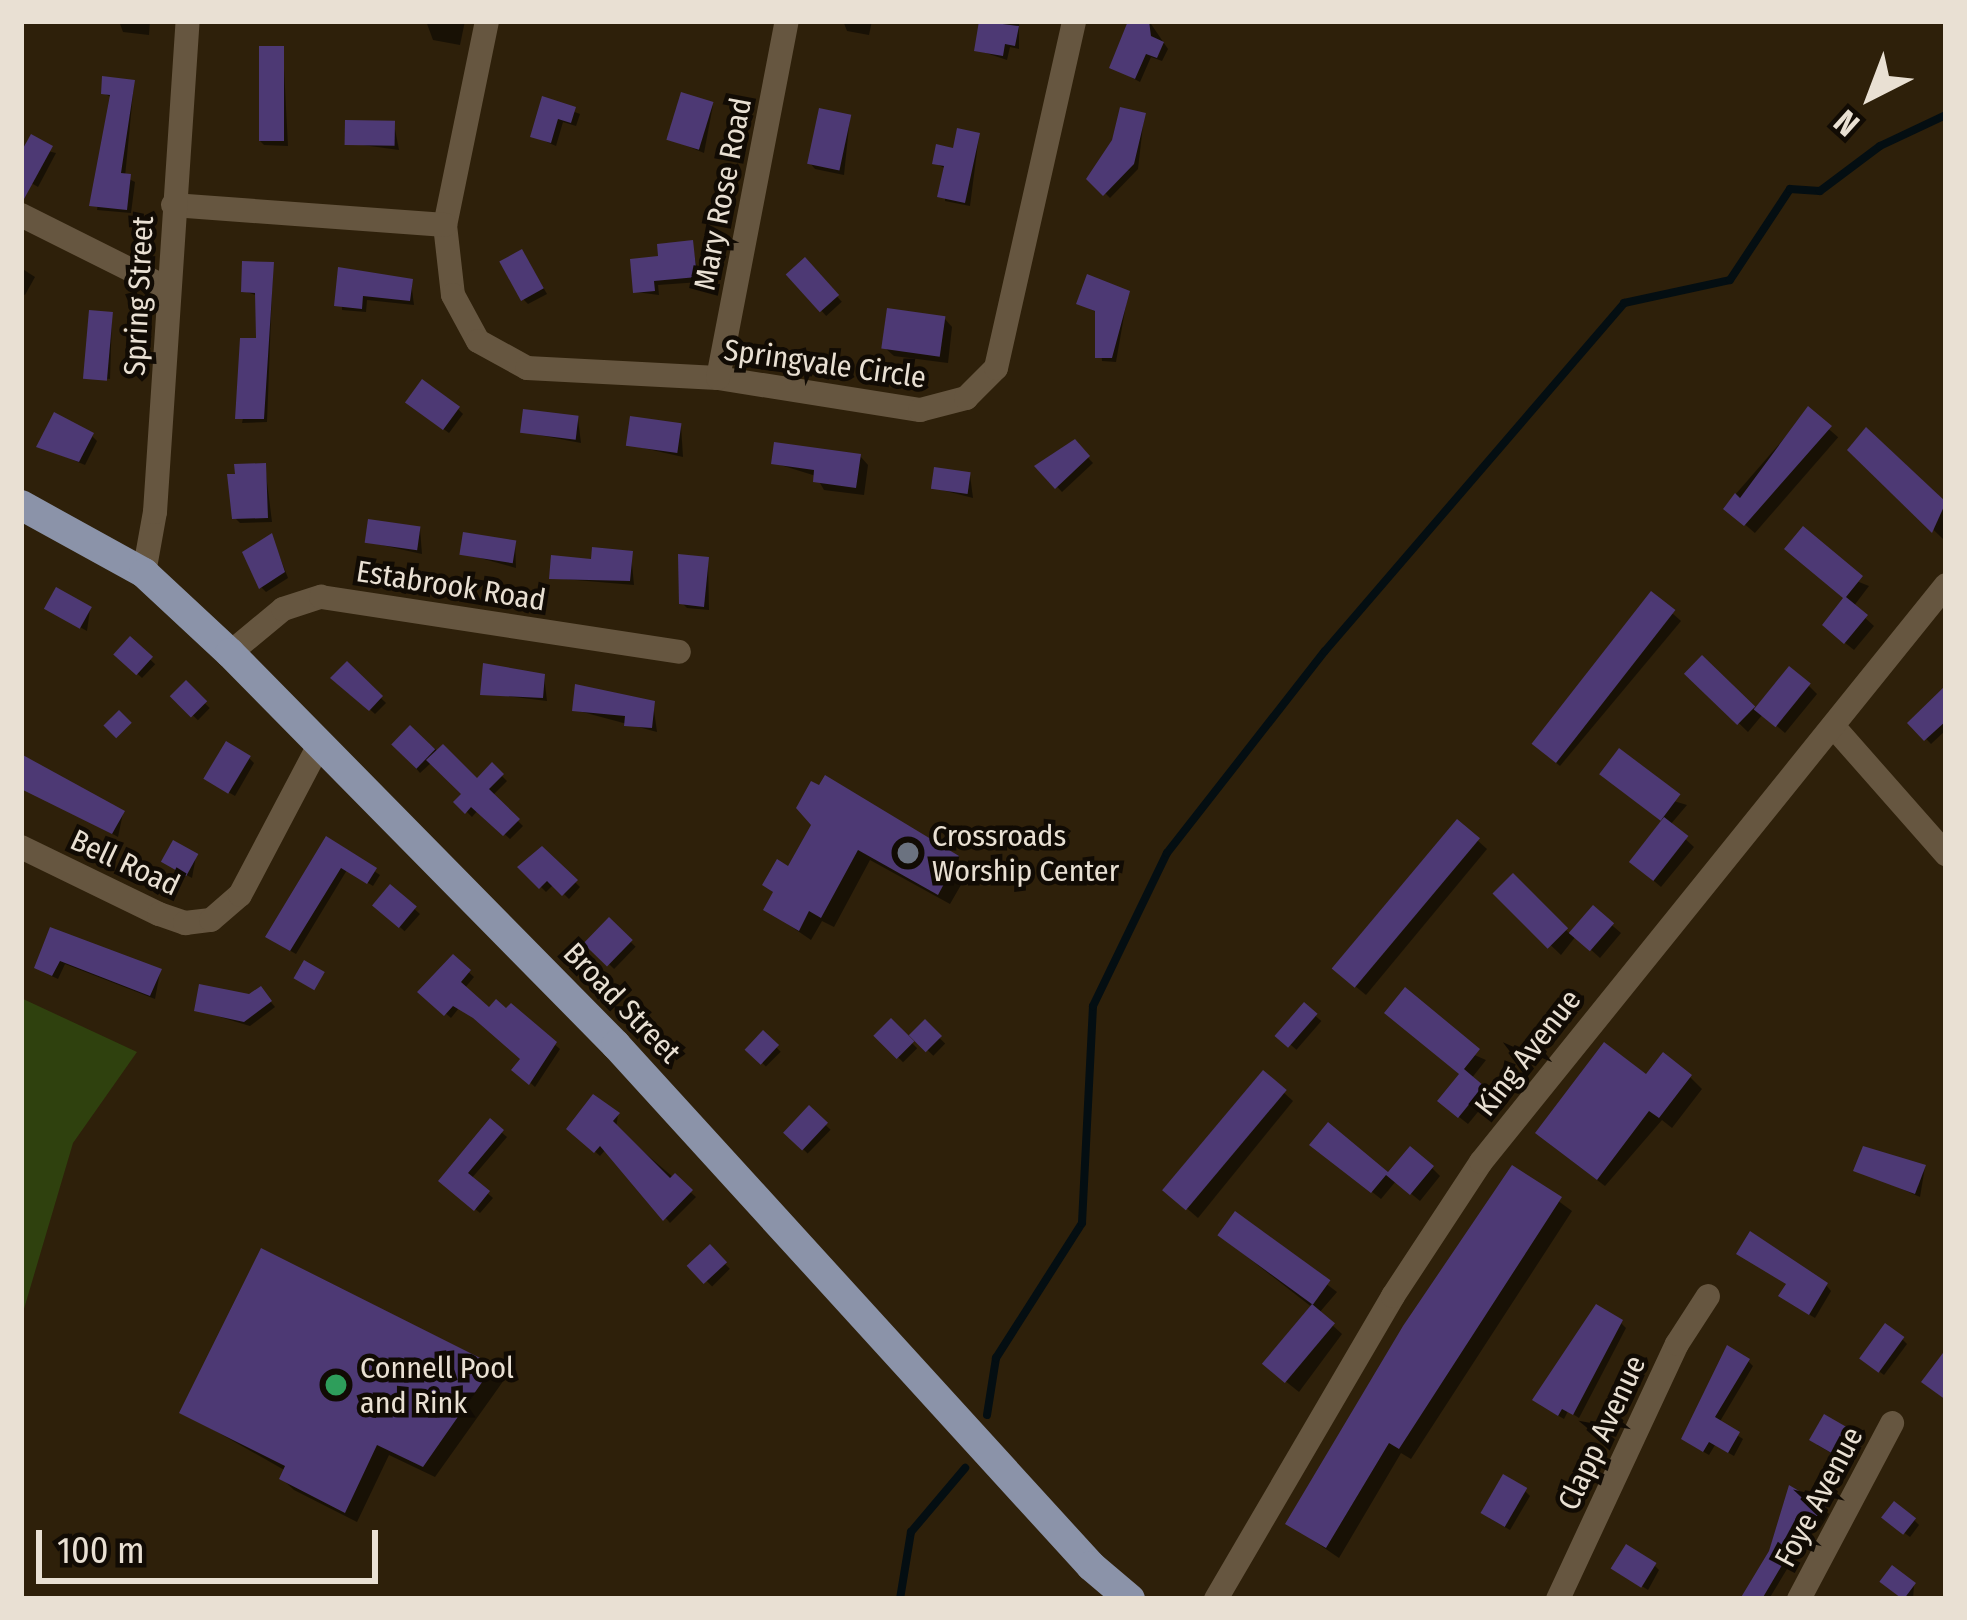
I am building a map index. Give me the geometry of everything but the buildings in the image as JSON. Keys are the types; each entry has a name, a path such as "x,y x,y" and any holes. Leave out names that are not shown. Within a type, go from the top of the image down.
{"main road":[{"name":"Broad Street","path":"21,505 144,573 230,652 616,1045 1091,1566 1130,1599"}],"street":[{"name":"Spring Street","path":"144,573 188,21"},
{"name":"Springvale Circle","path":"488,21 445,225 444,259 462,322 500,356 527,368 718,379 920,410 947,408 982,385 1004,346 1074,21"},
{"name":"Mary Rose Road","path":"718,379 787,21"},
{"path":"172,205 445,225"},
{"path":"21,215 169,289"},
{"name":"King Avenue","path":"1216,1599 1393,1296 1481,1162 1946,585"},
{"name":"Estabrook Road","path":"230,652 283,609 322,597 679,652"},
{"path":"1833,726 1946,854"},
{"name":"Bell Road","path":"21,847 158,914 185,923 211,920 240,895 320,743"},
{"name":"Clapp Avenue","path":"1558,1599 1649,1400 1708,1296"},
{"name":"Foye Avenue","path":"1798,1599 1892,1423"}],"green space":[{"path":"21,998 137,1052 73,1143 21,1319"}],"waterway":[{"path":"987,1415 996,1358 1082,1223 1093,1006 1167,853 1325,651 1624,303 1730,280 1790,189 1820,191 1880,146 1946,115"},
{"path":"900,1599 911,1532 965,1468"}],"place":[{"name":"Crossroads Worship Center","path":"908,853"},
{"name":"Connell Pool and Rink","path":"336,1385"}]}
